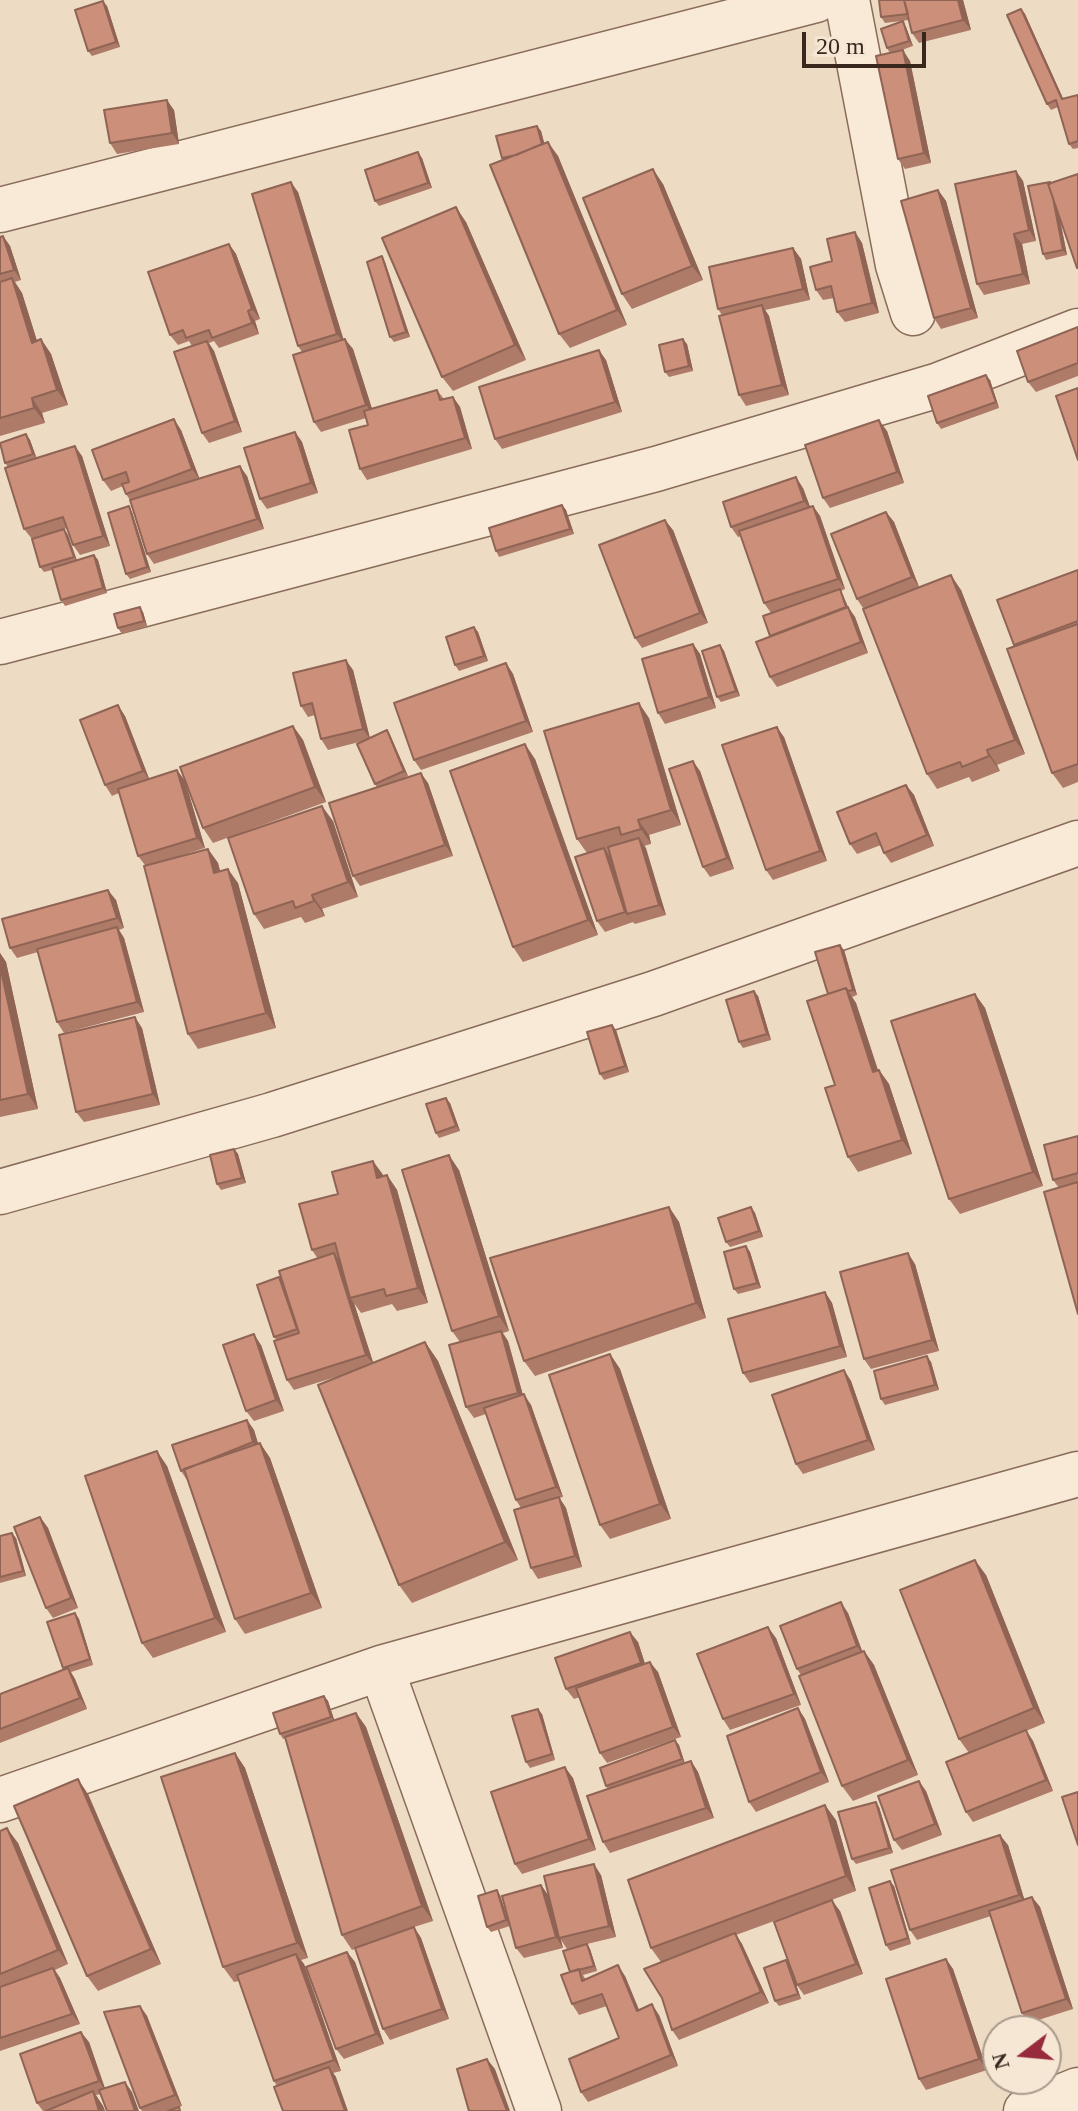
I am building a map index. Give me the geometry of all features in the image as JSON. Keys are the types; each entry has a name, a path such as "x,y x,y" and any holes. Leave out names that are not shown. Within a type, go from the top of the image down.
{"street":[{"path":"0,210 816,0"},
{"path":"847,0 898,265 913,313"},
{"path":"0,642 656,469 939,385 1078,331"},
{"path":"0,1192 272,1115 638,999 1078,843"},
{"path":"0,1800 381,1668 1078,1474"},
{"path":"381,1668 539,2111"},
{"path":"1026,2111 1078,2090"}],"building":[{"path":"879,0 904,0 908,14 881,17"},
{"path":"904,0 958,0 963,20 912,33"},
{"path":"103,1 116,42 88,51 75,10"},
{"path":"1021,9 1062,99 1078,95 1078,141 1069,144 1056,100 1047,104 1007,15"},
{"path":"903,21 909,41 887,48 881,29"},
{"path":"903,50 924,153 898,159 876,56"},
{"path":"167,100 172,133 110,143 104,110"},
{"path":"537,126 542,144 502,158 496,136"},
{"path":"548,142 617,310 559,334 490,165"},
{"path":"418,152 428,183 375,201 365,170"},
{"path":"653,169 692,266 622,294 583,198"},
{"path":"1016,171 1029,230 1014,234 1023,274 977,284 955,184"},
{"path":"1078,174 1078,267 1077,268 1048,184"},
{"path":"291,182 337,334 298,346 252,194"},
{"path":"1050,182 1063,250 1043,254 1028,186"},
{"path":"938,190 971,308 934,318 901,201"},
{"path":"456,207 515,345 442,377 382,238"},
{"path":"855,232 872,303 837,312 831,286 816,290 810,267 832,261 827,239"},
{"path":"3,236 14,270 0,274 0,237"},
{"path":"229,244 252,309 248,311 252,323 212,338 209,330 186,338 183,330 170,335 148,272"},
{"path":"793,248 803,289 718,309 709,267"},
{"path":"382,256 406,332 390,337 367,262"},
{"path":"12,278 32,343 41,339 57,390 32,398 34,408 0,418 0,282"},
{"path":"762,305 782,385 739,395 719,316"},
{"path":"1078,327 1078,363 1028,382 1017,351"},
{"path":"345,339 366,405 314,422 293,355"},
{"path":"683,339 689,366 665,372 659,345"},
{"path":"207,341 235,421 202,433 174,352"},
{"path":"599,350 615,402 495,439 479,387"},
{"path":"986,375 996,402 937,423 928,396"},
{"path":"1078,388 1078,460 1056,396"},
{"path":"437,390 440,400 453,397 465,438 360,469 349,430 368,425 364,411"},
{"path":"174,419 192,469 126,494 122,484 129,482 126,472 103,480 92,450"},
{"path":"879,420 897,472 823,498 805,445"},
{"path":"295,432 311,483 260,499 244,448"},
{"path":"26,434 33,454 5,463 0,443"},
{"path":"75,446 103,536 73,545 63,517 24,529 5,468"},
{"path":"240,466 257,519 147,554 130,500"},
{"path":"796,477 804,501 731,527 723,502"},
{"path":"562,505 570,529 496,551 489,528"},
{"path":"129,506 147,567 126,574 108,513"},
{"path":"813,506 838,579 764,603 739,531"},
{"path":"886,512 912,577 857,599 831,534"},
{"path":"665,520 700,613 635,638 599,545"},
{"path":"64,529 74,557 40,567 32,539"},
{"path":"94,555 103,588 61,600 52,568"},
{"path":"1078,570 1078,621 1014,645 997,600"},
{"path":"951,575 1015,740 987,750 989,756 962,767 960,762 927,774 863,609"},
{"path":"840,589 846,607 770,636 763,616"},
{"path":"140,607 144,621 118,628 114,614"},
{"path":"848,607 861,642 770,677 756,642"},
{"path":"1078,624 1078,764 1052,773 1007,649"},
{"path":"474,627 484,656 455,665 446,637"},
{"path":"693,644 709,697 658,713 642,659"},
{"path":"720,645 736,691 717,697 702,651"},
{"path":"346,660 363,729 321,739 312,703 301,706 293,673"},
{"path":"506,663 526,721 414,760 394,703"},
{"path":"639,703 671,810 638,820 641,829 621,835 619,827 577,839 544,731"},
{"path":"118,705 143,771 105,785 80,720"},
{"path":"293,726 315,787 203,828 180,767"},
{"path":"777,727 820,851 766,870 722,745"},
{"path":"387,730 404,771 375,784 357,744"},
{"path":"525,744 588,920 513,947 450,771"},
{"path":"693,761 727,858 703,867 669,769"},
{"path":"177,770 197,838 138,856 118,789"},
{"path":"421,773 445,845 353,876 329,803"},
{"path":"906,785 927,835 884,853 876,833 850,844 837,812"},
{"path":"322,806 348,882 312,895 314,901 295,908 293,901 254,914 228,838"},
{"path":"639,838 659,905 627,914 608,847"},
{"path":"604,848 625,912 597,921 575,857"},
{"path":"208,849 214,873 228,869 266,1013 188,1034 144,866"},
{"path":"108,890 117,918 10,948 2,919"},
{"path":"117,927 137,1002 57,1022 37,949"},
{"path":"840,945 853,990 846,988 828,994 815,952"},
{"path":"0,966 28,1094 0,1100"},
{"path":"846,988 873,1072 879,1070 902,1140 848,1157 825,1088 835,1085 807,1001"},
{"path":"754,991 767,1034 739,1042 726,1000"},
{"path":"975,994 1033,1172 949,1199 891,1021"},
{"path":"135,1017 153,1094 76,1112 59,1035"},
{"path":"612,1025 625,1066 600,1074 587,1032"},
{"path":"446,1098 456,1126 436,1133 426,1104"},
{"path":"1078,1136 1078,1173 1053,1180 1044,1145"},
{"path":"234,1149 242,1178 217,1184 210,1155"},
{"path":"449,1155 499,1316 452,1331 402,1170"},
{"path":"373,1161 377,1178 387,1175 418,1288 386,1296 384,1289 350,1298 335,1243 312,1250 299,1204 338,1194 332,1172"},
{"path":"1078,1182 1078,1314 1044,1192"},
{"path":"669,1207 696,1303 524,1361 490,1258"},
{"path":"751,1207 759,1231 726,1242 718,1218"},
{"path":"746,1246 757,1283 734,1289 724,1252"},
{"path":"334,1253 366,1355 287,1380 274,1341 299,1333 279,1271"},
{"path":"908,1253 932,1340 864,1359 840,1272"},
{"path":"279,1277 297,1329 274,1337 257,1285"},
{"path":"825,1292 840,1346 743,1373 728,1319"},
{"path":"501,1331 518,1393 466,1407 449,1345"},
{"path":"254,1334 276,1400 246,1411 223,1345"},
{"path":"425,1342 505,1542 399,1585 318,1385"},
{"path":"610,1354 660,1504 600,1525 549,1375"},
{"path":"927,1356 935,1385 881,1399 874,1371"},
{"path":"844,1370 868,1440 796,1464 772,1395"},
{"path":"524,1394 556,1487 516,1500 484,1408"},
{"path":"247,1420 253,1442 181,1471 172,1445"},
{"path":"260,1443 311,1593 235,1619 184,1469"},
{"path":"157,1451 215,1618 142,1643 85,1476"},
{"path":"559,1497 575,1556 531,1568 514,1510"},
{"path":"40,1517 71,1598 46,1608 14,1527"},
{"path":"12,1533 23,1571 0,1577 0,1536"},
{"path":"975,1560 1034,1708 959,1739 900,1590"},
{"path":"841,1602 857,1646 797,1669 780,1626"},
{"path":"75,1613 90,1659 63,1668 47,1622"},
{"path":"768,1627 794,1694 723,1719 697,1654"},
{"path":"630,1632 641,1663 566,1689 555,1658"},
{"path":"864,1651 908,1760 842,1786 799,1676"},
{"path":"650,1662 673,1727 600,1753 576,1688"},
{"path":"68,1668 80,1698 0,1729 0,1694"},
{"path":"324,1696 331,1717 280,1734 273,1713"},
{"path":"798,1708 821,1772 749,1802 727,1736"},
{"path":"538,1709 552,1754 526,1762 512,1716"},
{"path":"356,1713 422,1906 342,1935 285,1737"},
{"path":"1026,1730 1046,1780 966,1812 946,1762"},
{"path":"675,1740 682,1759 606,1786 600,1768"},
{"path":"235,1753 297,1943 223,1967 161,1777"},
{"path":"691,1761 706,1808 603,1842 587,1796"},
{"path":"565,1767 589,1839 515,1864 491,1792"},
{"path":"78,1779 151,1949 87,1976 14,1806"},
{"path":"919,1781 935,1824 894,1840 878,1796"},
{"path":"1078,1792 1078,1845 1062,1797"},
{"path":"876,1802 889,1848 852,1859 838,1812"},
{"path":"825,1805 846,1876 651,1948 628,1880"},
{"path":"7,1828 58,1950 0,1974 0,1831"},
{"path":"1000,1835 1019,1895 910,1930 891,1870"},
{"path":"594,1864 609,1926 559,1938 544,1876"},
{"path":"890,1881 908,1938 886,1945 869,1888"},
{"path":"541,1885 556,1937 516,1948 502,1896"},
{"path":"497,1890 506,1920 487,1927 478,1896"},
{"path":"1032,1897 1066,1999 1022,2013 989,1911"},
{"path":"832,1900 856,1964 797,1985 774,1922"},
{"path":"414,1927 442,2009 383,2029 355,1948"},
{"path":"735,1933 761,1992 672,2030 662,1998 644,1969"},
{"path":"587,1944 594,1966 570,1972 563,1951"},
{"path":"347,1952 376,2034 336,2049 306,1967"},
{"path":"296,1954 334,2060 274,2081 237,1975"},
{"path":"946,1959 979,2059 919,2079 886,1979"},
{"path":"786,1960 798,1994 775,2001 764,1968"},
{"path":"618,1965 637,2011 652,2004 671,2055 581,2092 569,2059 619,2038 602,1994 572,2004 561,1975 579,1969 582,1981"},
{"path":"53,1968 72,2014 0,2038 0,1987"},
{"path":"140,2006 175,2095 140,2108 104,2012"},
{"path":"81,2032 99,2081 37,2103 20,2054"},
{"path":"487,2059 507,2111 469,2111 457,2069"},
{"path":"329,2067 345,2111 283,2111 274,2087"},
{"path":"125,2082 135,2111 107,2111 99,2090"},
{"path":"93,2091 99,2111 46,2111"}]}
